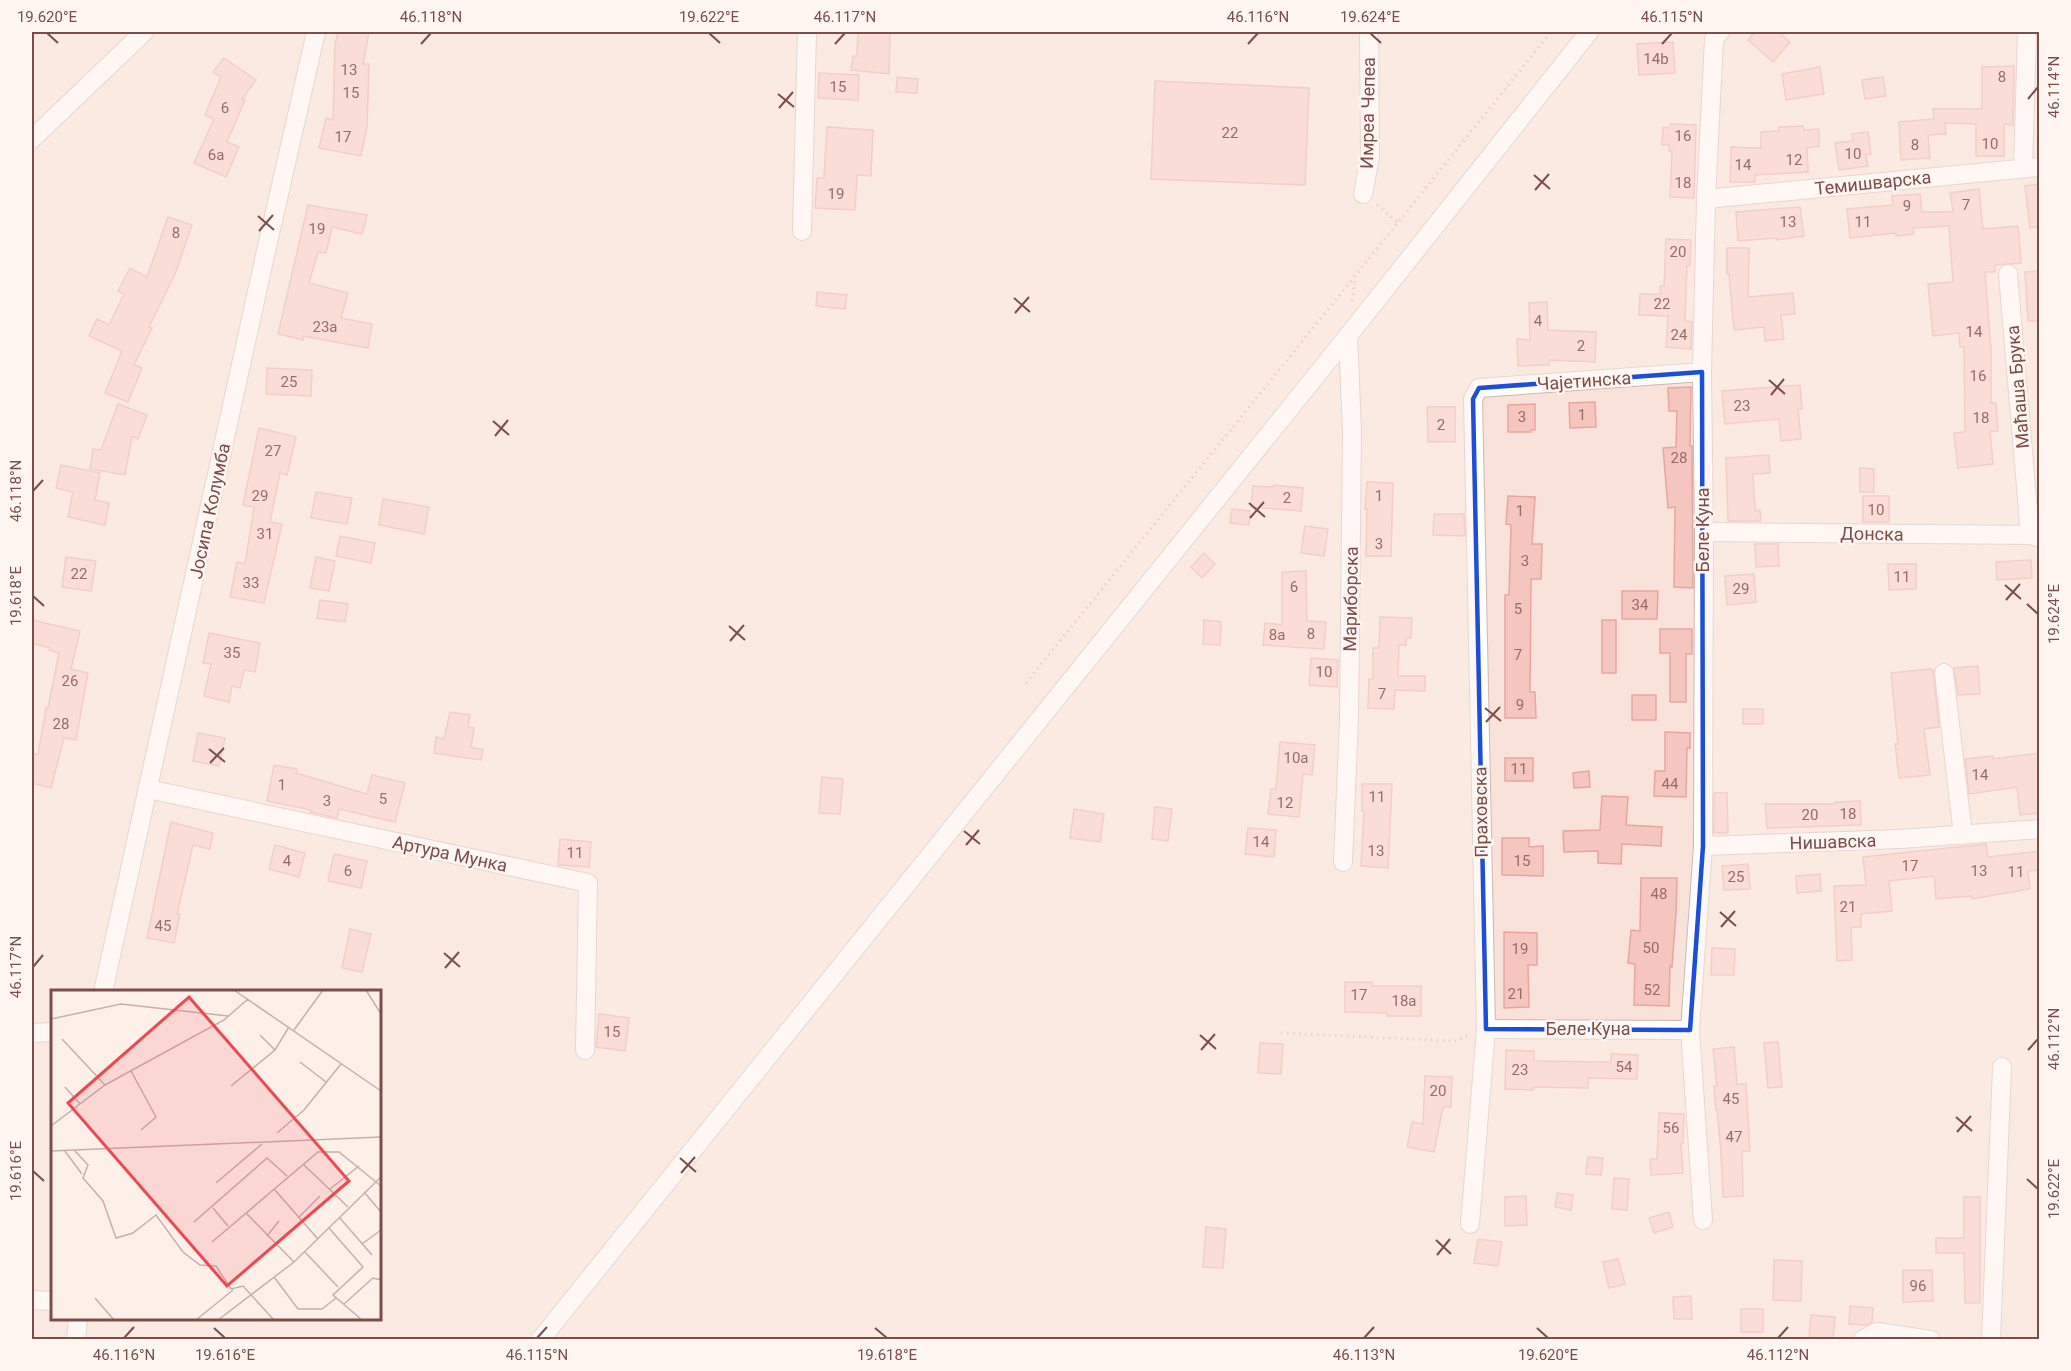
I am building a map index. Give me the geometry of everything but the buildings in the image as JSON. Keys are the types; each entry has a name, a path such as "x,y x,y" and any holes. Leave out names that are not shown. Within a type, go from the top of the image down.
{"street":[{"path":"32,139 144,32"},
{"name":"Јосипа Колумба","path":"103,990 268,239 316,32"},
{"path":"802,231 807,32"},
{"name":"Имреа Чепеа","path":"1363,194 1370,157 1369,32"},
{"path":"540,1340 1348,336 1589,32"},
{"name":"Беле Куна","path":"1703,1220 1690,1030 1703,846 1702,372 1706,199 1714,39 1720,32"},
{"path":"2027,32 2031,167"},
{"name":"Темишварска","path":"1706,199 2031,167"},
{"name":"Маћаша Брука","path":"2008,274 2035,536"},
{"name":"Мариборска","path":"1342,862 1350,684 1352,431 1348,336"},
{"name":"Чајетинска","path":"1473,399 1479,388 1702,372"},
{"name":"Праховска","path":"1470,1224 1486,1029 1473,399"},
{"name":"Донска","path":"1704,532 2035,536"},
{"path":"1944,673 1963,835"},
{"name":"Артура Мунка","path":"148,789 588,883 585,1050"},
{"name":"Нишавска","path":"1703,846 1900,840 2040,829"},
{"name":"Беле Куна","path":"1486,1029 1690,1030"},
{"path":"32,1033 51,1032"},
{"path":"1990,1340 2002,1066"},
{"path":"32,1300 51,1301"},
{"path":"76,1340 78,1320"},
{"path":"1862,1340 1877,1332 1931,1340"}],"path":[{"path":"1026,683 1551,32"},
{"path":"1363,194 1398,223"},
{"path":"1281,1033 1455,1041 1486,1029"}],"highlighted area":[{"path":"1702,372 1703,846 1690,1030 1486,1029 1473,399 1479,388"}],"shaded area":[{"path":"32,32 2039,32 2039,1339 32,1339"}]}
